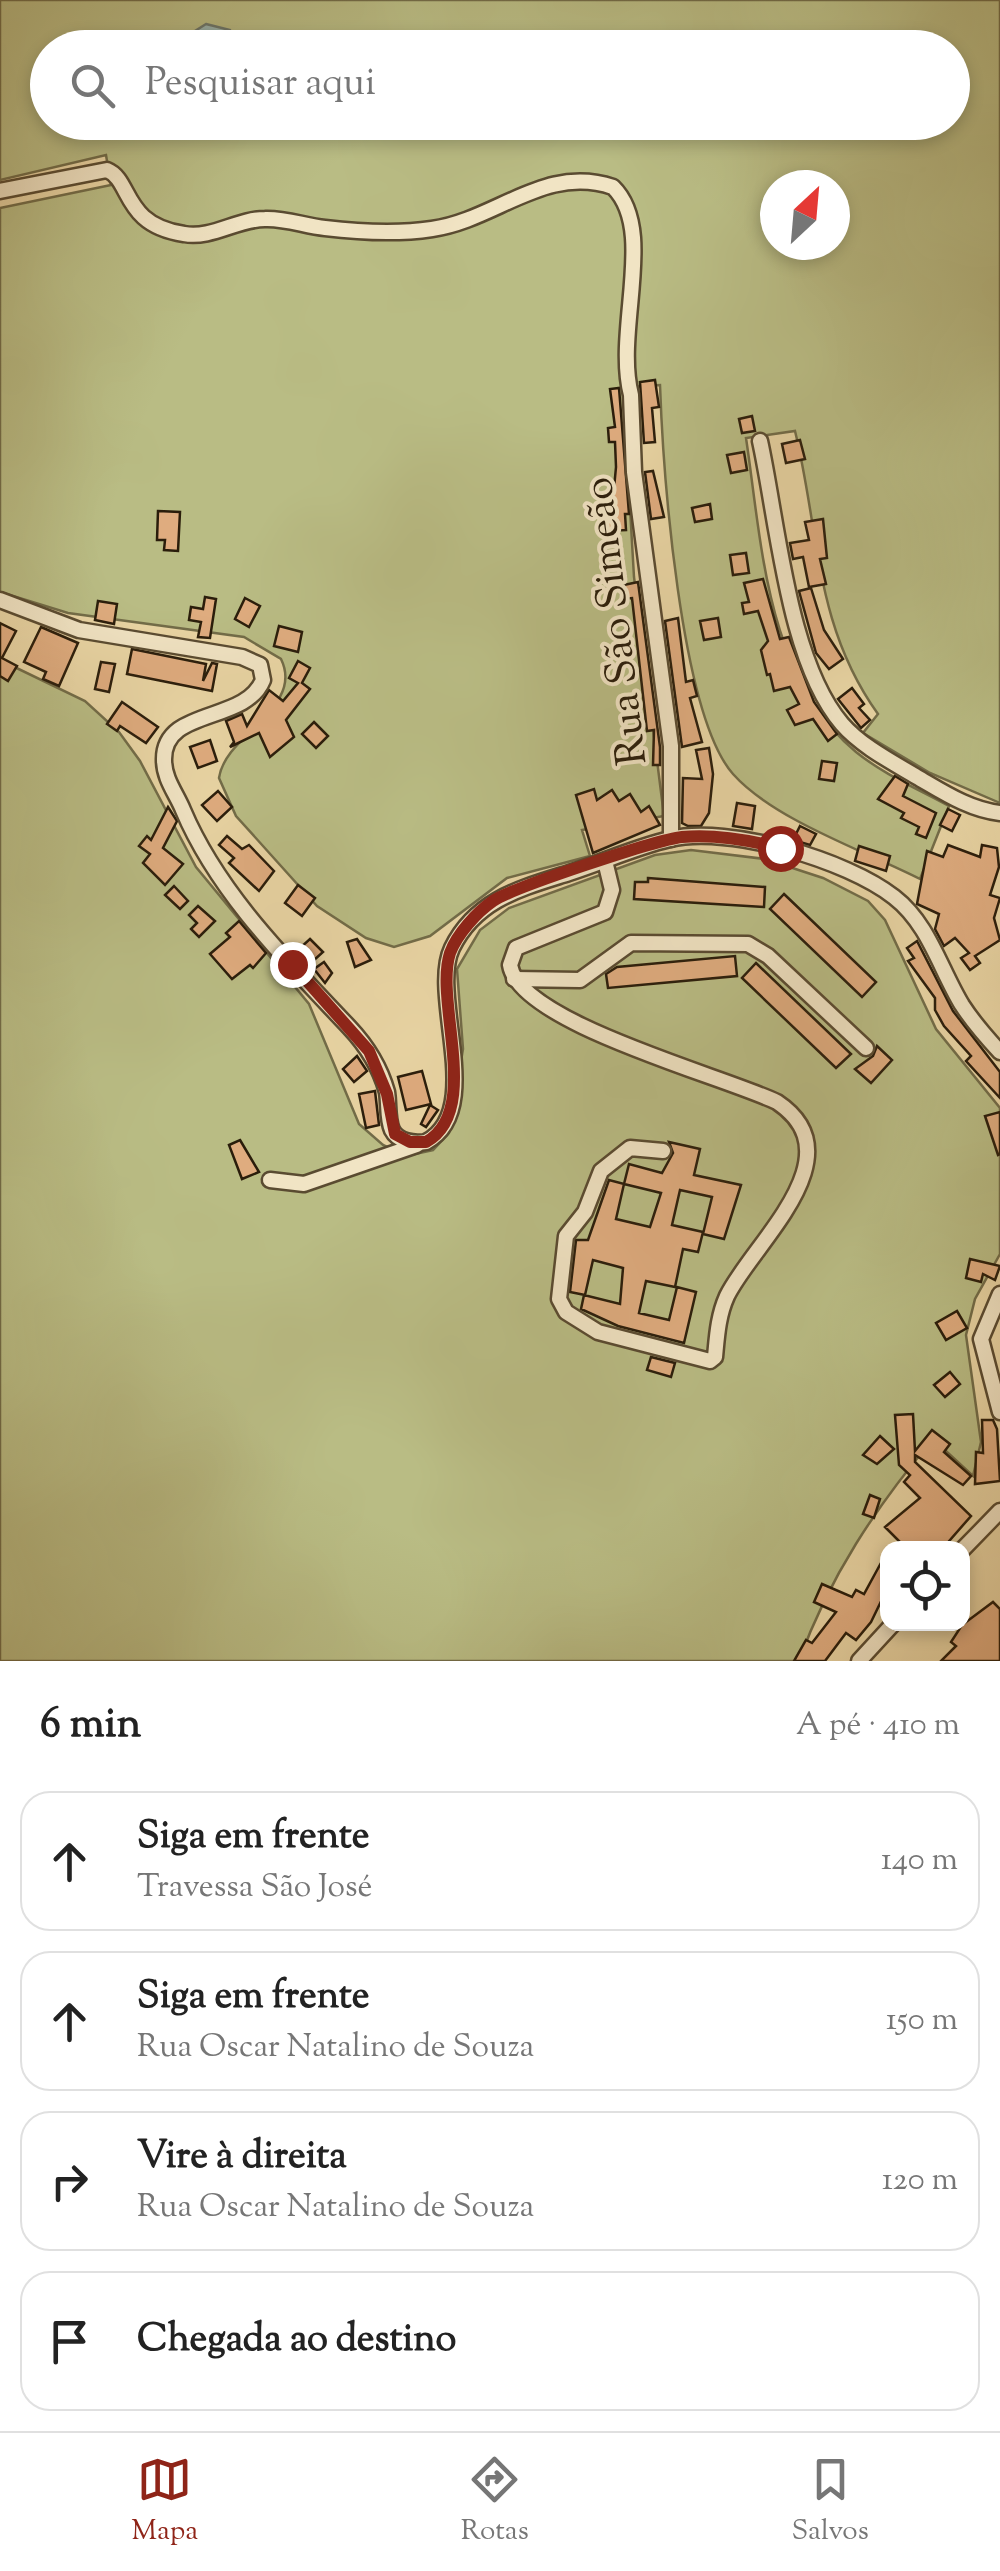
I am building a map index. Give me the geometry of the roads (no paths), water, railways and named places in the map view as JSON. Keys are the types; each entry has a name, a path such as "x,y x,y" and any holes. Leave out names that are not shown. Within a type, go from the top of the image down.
{"street":[{"name":"Rua São Simeão","path":"0,191 89,170 116,174 133,209 147,222 195,236 260,219 330,229 436,228 532,189 561,183 614,188 630,211 636,232 624,338 634,472 672,746 671,839"},
{"path":"760,441 796,619 808,663 823,696 844,726 878,753 960,801 1000,814"},
{"path":"0,600 79,630 242,658 260,666 262,680 248,702 189,724 173,735 164,759 168,778 201,852 259,927 369,1051 387,1094 395,1134 420,1144"},
{"path":"270,1180 304,1184 420,1144 438,1133 451,1092 454,1044 446,980 452,948 488,905 516,890 671,839 763,844 849,872 890,894 920,925 962,1006 1000,1052"},
{"path":"604,861 612,890 605,912 516,948 510,965 514,979 522,990 575,1024 784,1106 798,1122 806,1155 800,1190 730,1291 710,1361 598,1332 566,1312 559,1299 564,1242 585,1212 601,1170 630,1148 663,1151"},
{"path":"514,979 580,980 630,943 748,944 768,956 866,1048"},
{"path":"1000,1294 981,1338 1000,1412"},
{"path":"970,1542 1000,1510"},
{"path":"858,1661 886,1631"}],"water":[{"path":"206,24 230,30 197,30"}]}
